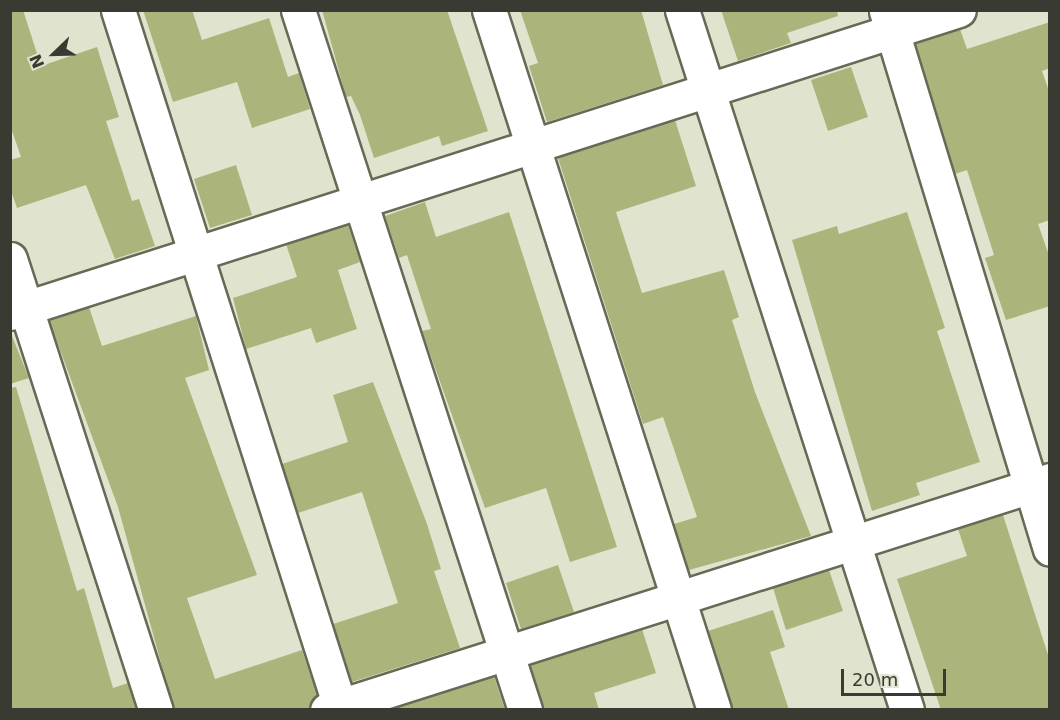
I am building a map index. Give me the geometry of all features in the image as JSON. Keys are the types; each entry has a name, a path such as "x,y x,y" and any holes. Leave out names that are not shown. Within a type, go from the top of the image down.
{"street":[{"path":"118,10 336,708 678,597 1040,484"},
{"path":"298,10 357,203 525,710"},
{"path":"489,10 714,710"},
{"path":"682,10 907,710"},
{"path":"19,311 708,91 889,21 959,10"},
{"path":"889,21 1040,484 1050,549"},
{"path":"10,259 19,311 156,710"}],"building":[{"path":"10,10 23,10 41,66 97,47 119,117 106,121 132,201 139,199 155,246 115,259 86,185 17,208 10,188 10,160 21,157 10,125"},
{"path":"143,10 192,10 202,40 269,18 288,77 299,73 310,109 252,128 237,82 173,102"},
{"path":"322,10 447,10 488,131 442,146 439,136 374,158 360,115 351,96 346,97"},
{"path":"520,10 641,10 663,85 547,122 529,66 538,63"},
{"path":"721,10 837,10 838,16 787,33 791,43 738,61"},
{"path":"1050,22 1050,68 1042,71 1050,94 1050,220 1038,224 1050,258 1050,306 1006,320 985,258 994,255 967,170 955,174 916,44 960,29 967,49"},
{"path":"851,67 868,117 828,131 811,80"},
{"path":"675,120 696,186 616,212 642,293 724,270 739,317 732,320 755,392 811,536 689,570 674,524 697,517 663,417 643,424 558,158"},
{"path":"236,165 252,215 210,228 194,179"},
{"path":"425,202 436,237 509,212 617,547 570,562 546,488 485,508 422,331 431,329 407,255 399,258 385,216"},
{"path":"907,212 945,328 937,331 980,462 916,483 920,495 872,511 792,240 837,226 839,234"},
{"path":"348,225 360,262 338,270 357,329 316,343 311,328 246,349 233,298 297,277 286,244"},
{"path":"89,307 102,346 196,316 209,370 185,378 257,575 187,598 215,679 302,650 317,695 309,710 174,710 118,507 49,320"},
{"path":"10,331 29,378 10,384"},
{"path":"373,382 427,524 441,569 434,571 460,648 352,682 333,624 398,603 362,492 298,513 282,464 348,442 333,395"},
{"path":"16,387 77,591 84,588 113,688 128,683 136,710 10,710 10,388"},
{"path":"1003,515 1050,661 1050,710 941,710 897,579 967,556 958,529"},
{"path":"558,565 574,612 521,629 506,583"},
{"path":"829,570 843,611 786,630 773,588"},
{"path":"773,610 785,647 770,652 789,710 733,710 708,631"},
{"path":"642,629 656,673 594,693 599,710 543,710 530,665"},
{"path":"494,676 505,710 390,710"}]}
